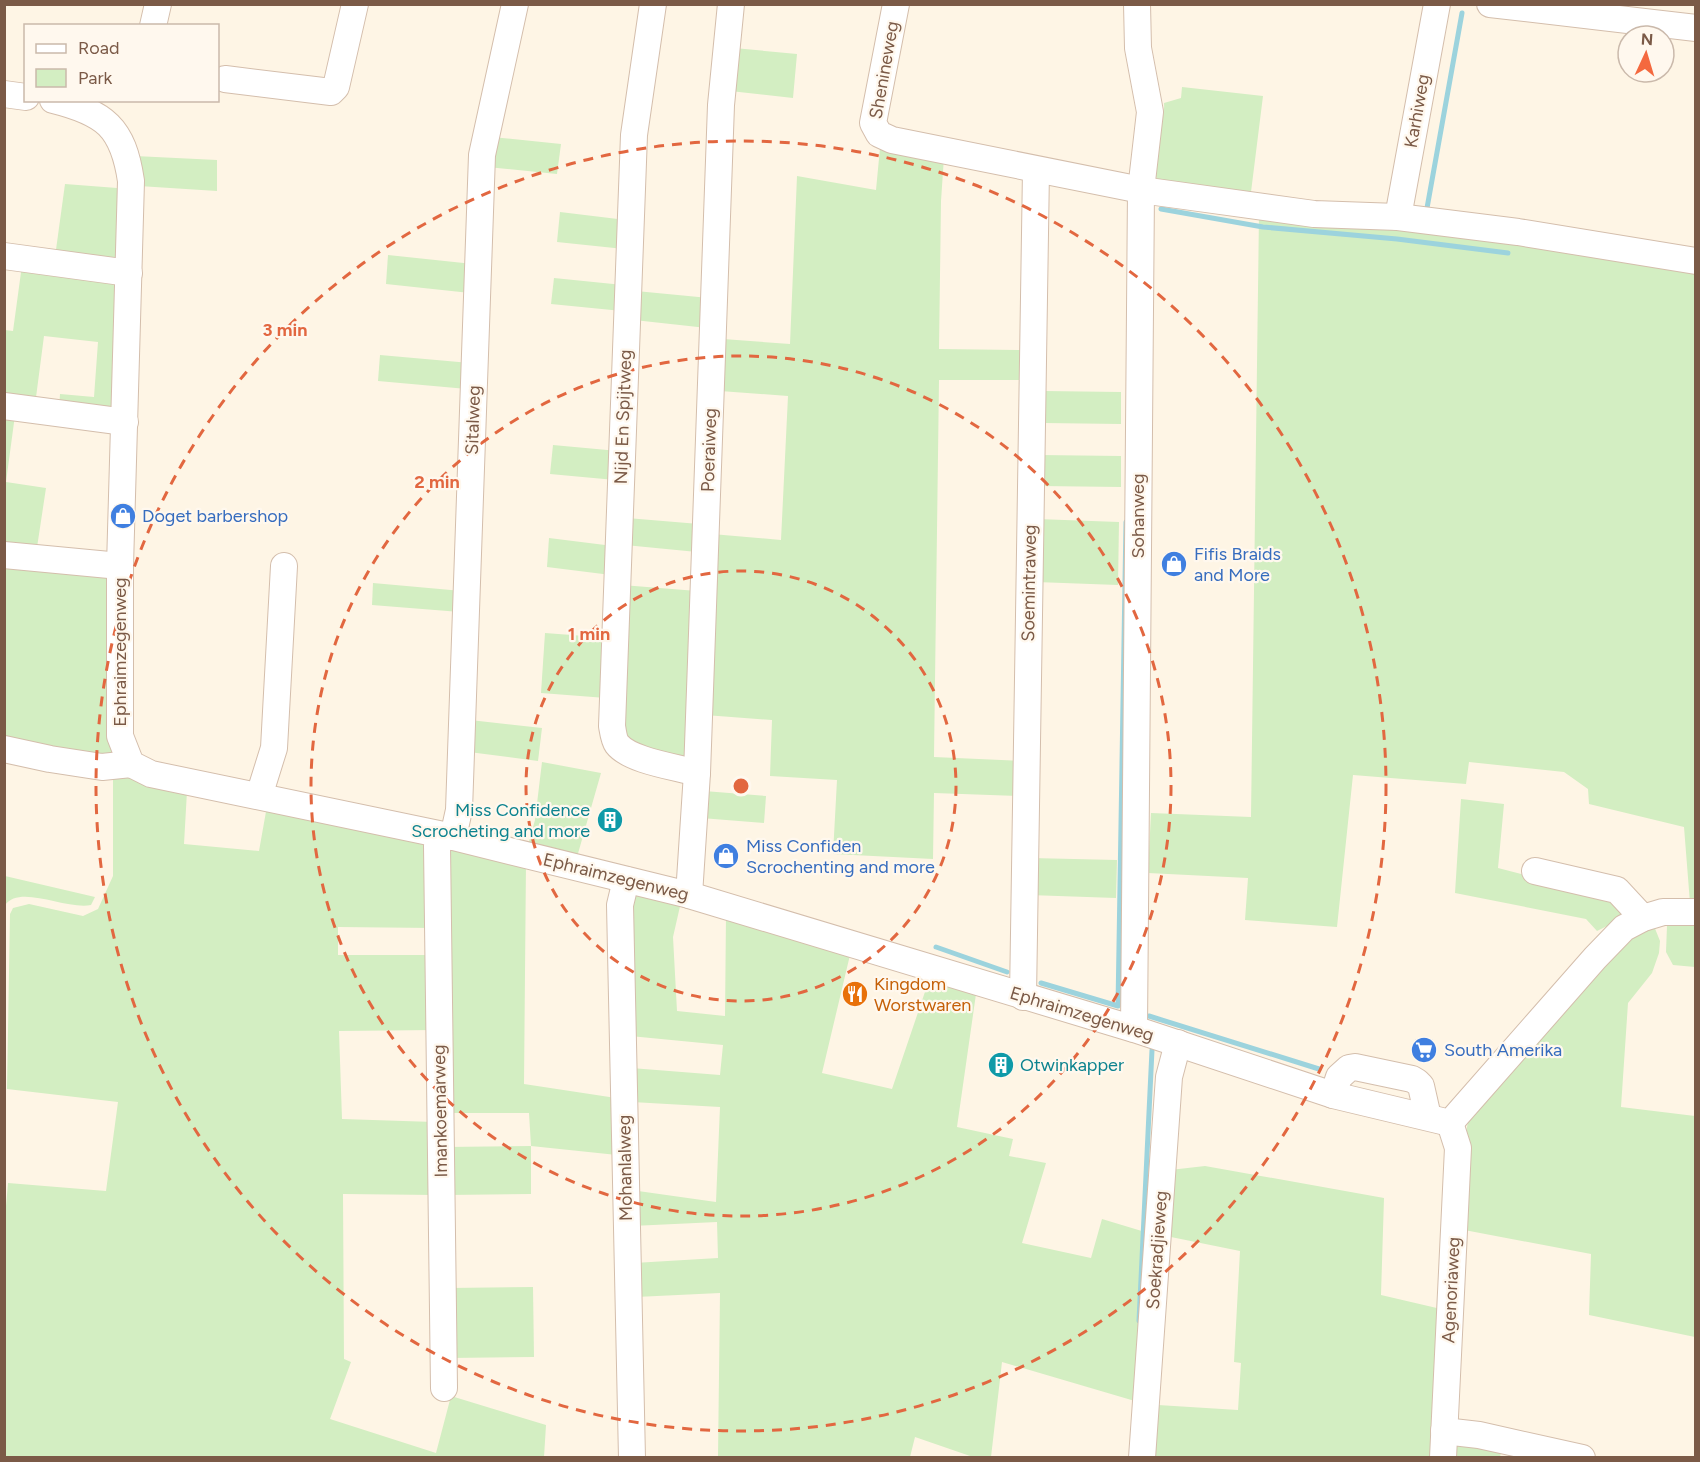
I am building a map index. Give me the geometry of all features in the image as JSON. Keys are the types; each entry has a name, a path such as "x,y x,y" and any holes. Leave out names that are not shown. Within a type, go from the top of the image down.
{"street":[{"path":"153,24 158,4"},
{"path":"225,79 332,92 336,87 355,4"},
{"name":"Sitalweg","path":"447,836 459,810 482,155 515,4"},
{"name":"Nijd En Spijtweg","path":"653,4 633,135 612,726 617,744 625,751 697,773"},
{"name":"Poeraiweg","path":"689,895 697,773 721,105 731,4"},
{"name":"Shenineweg","path":"896,4 873,123 879,134 892,141 1036,170"},
{"name":"Sohanweg","path":"1134,1029 1141,190 1149,112 1138,48 1137,4"},
{"name":"Karhiweg","path":"1398,217 1437,4"},
{"path":"1490,4 1695,28"},
{"path":"4,94 24,97"},
{"name":"Ephraimzegenweg","path":"60,102 78,107 109,125 127,155 131,182 120,566 120,736 131,764 151,774 447,836 689,895 1134,1029 1333,1095 1439,1120"},
{"path":"1036,170 1141,190 1314,214 1398,217 1518,232 1695,261"},
{"name":"Soemintraweg","path":"1023,997 1036,170"},
{"path":"4,256 129,273"},
{"path":"4,406 125,422"},
{"path":"4,555 120,566"},
{"path":"259,796 274,748 284,566"},
{"path":"4,749 102,767 131,764"},
{"name":"Imankoemarweg","path":"444,1388 437,846 447,836"},
{"path":"1535,871 1617,890 1643,918"},
{"name":"Mohanlalweg","path":"626,880 620,905 632,1458"},
{"path":"1439,1120 1624,928 1643,918 1663,912 1695,912"},
{"name":"Soekradjieweg","path":"1142,1458 1169,1077 1178,1044"},
{"name":"Agenoriaweg","path":"1333,1095 1339,1077 1349,1068 1355,1067 1412,1078 1420,1086 1458,1148 1443,1458"},
{"path":"1444,1431 1479,1435 1582,1458"}],"green space":[{"path":"734,48 797,54 793,98 730,91"},
{"path":"1182,87 1263,96 1250,200 1158,185 1156,158 1164,103 1181,98"},
{"path":"492,137 561,144 557,174 487,167"},
{"path":"880,148 944,157 941,201 939,349 1027,350 1027,380 939,380 934,757 1021,761 1020,796 934,793 933,859 833,854 837,780 770,776 772,720 705,715 712,534 781,540 788,396 720,391 723,339 790,344 797,176 876,190"},
{"path":"135,156 217,160 217,191 139,186"},
{"path":"65,184 117,188 121,191 119,262 55,257"},
{"path":"560,212 626,220 624,249 557,242"},
{"path":"1259,214 1399,226 1695,267 1695,904 1690,903 1684,827 1589,804 1588,789 1564,772 1469,762 1466,784 1353,775 1337,927 1245,920 1248,878 1148,873 1151,813 1251,817"},
{"path":"388,255 473,264 470,293 386,284"},
{"path":"22,265 116,280 116,412 59,409 60,394 94,397 98,342 44,336 35,405 5,401 5,330 13,331"},
{"path":"554,278 623,285 622,311 551,304"},
{"path":"636,291 709,298 707,328 634,320"},
{"path":"380,355 470,363 467,389 378,381"},
{"path":"1044,391 1121,392 1121,424 1044,423"},
{"path":"5,414 15,415 6,482 46,488 36,554 5,550"},
{"path":"553,445 618,451 615,480 550,474"},
{"path":"1040,455 1121,456 1121,487 1040,486"},
{"path":"627,518 699,524 697,552 625,545"},
{"path":"1037,519 1119,522 1118,585 1036,582"},
{"path":"549,538 613,546 611,575 547,567"},
{"path":"8,560 108,574 113,746 110,758 5,743 4,577"},
{"path":"373,583 462,591 460,612 372,605"},
{"path":"622,585 697,591 691,761 637,752 617,728"},
{"path":"545,633 611,638 606,698 541,693"},
{"path":"470,720 542,728 538,761 469,752"},
{"path":"542,762 601,773 577,857 528,845 535,820"},
{"path":"118,773 187,791 184,844 259,851 267,806 430,844 433,928 338,927 338,955 434,955 435,1030 339,1031 342,1119 434,1122 436,1195 343,1194 344,1359 351,1362 330,1419 436,1453 451,1396 546,1425 544,1457 5,1457 4,1229 8,1183 106,1191 118,1102 7,1089 10,914 13,908 29,904 83,916 98,909 113,876 113,777"},
{"path":"704,791 766,796 764,823 701,818"},
{"path":"1461,799 1504,804 1498,868 1621,900 1627,916 1597,931 1586,919 1455,893"},
{"path":"446,846 526,862 524,1084 616,1098 617,1155 531,1146 529,1113 445,1113"},
{"path":"1031,858 1117,860 1116,898 1029,895"},
{"path":"5,876 95,897 91,905 81,906 32,897 12,899 5,905"},
{"path":"636,891 681,902 673,937 677,1011 725,1016 726,915 850,955 822,1073 892,1089 929,980 976,994 957,1127 1013,1139 1009,1156 1046,1163 1022,1243 1091,1258 1102,1219 1155,1235 1145,1404 1002,1362 991,1457 973,1457 915,1437 910,1457 718,1457 720,1293 636,1297 634,1263 718,1258 717,1222 632,1226 631,1190 716,1202 720,1107 632,1102 631,1068 720,1075 723,1045 630,1036 628,897"},
{"path":"1695,920 1695,967 1673,965 1666,952 1667,926 1673,921"},
{"path":"1654,926 1660,941 1659,953 1652,973 1628,1003 1621,1107 1695,1116 1695,1337 1589,1315 1591,1254 1459,1229 1465,1136 1469,1118 1623,938"},
{"path":"531,1146 531,1194 447,1195 446,1147"},
{"path":"1205,1166 1384,1198 1381,1295 1441,1309 1436,1457 1154,1458 1158,1405 1238,1410 1241,1363 1234,1362 1240,1251 1166,1236 1170,1170"},
{"path":"533,1287 534,1357 450,1358 449,1288"},
{"path":"1451,1444 1502,1448 1500,1457 1450,1458"}],"waterway":[{"path":"1427,208 1462,13"},
{"path":"1161,209 1263,227 1397,239 1508,253"},
{"path":"1041,983 1118,1006 1126,522"},
{"path":"936,947 1007,972"},
{"path":"1149,1016 1319,1069"},
{"path":"1139,1321 1152,1050"}],"place":[{"name":"Doget barbershop","path":"123,516"},
{"name":"Fifis Braids and More","path":"1174,564"},
{"name":"Miss Confidence Scrocheting and more","path":"610,820"},
{"name":"Miss Confiden Scrochenting and more","path":"726,856"},
{"name":"Kingdom Worstwaren","path":"855,994"},
{"name":"South Amerika","path":"1424,1050"},
{"name":"Otwinkapper","path":"1001,1065"}]}
